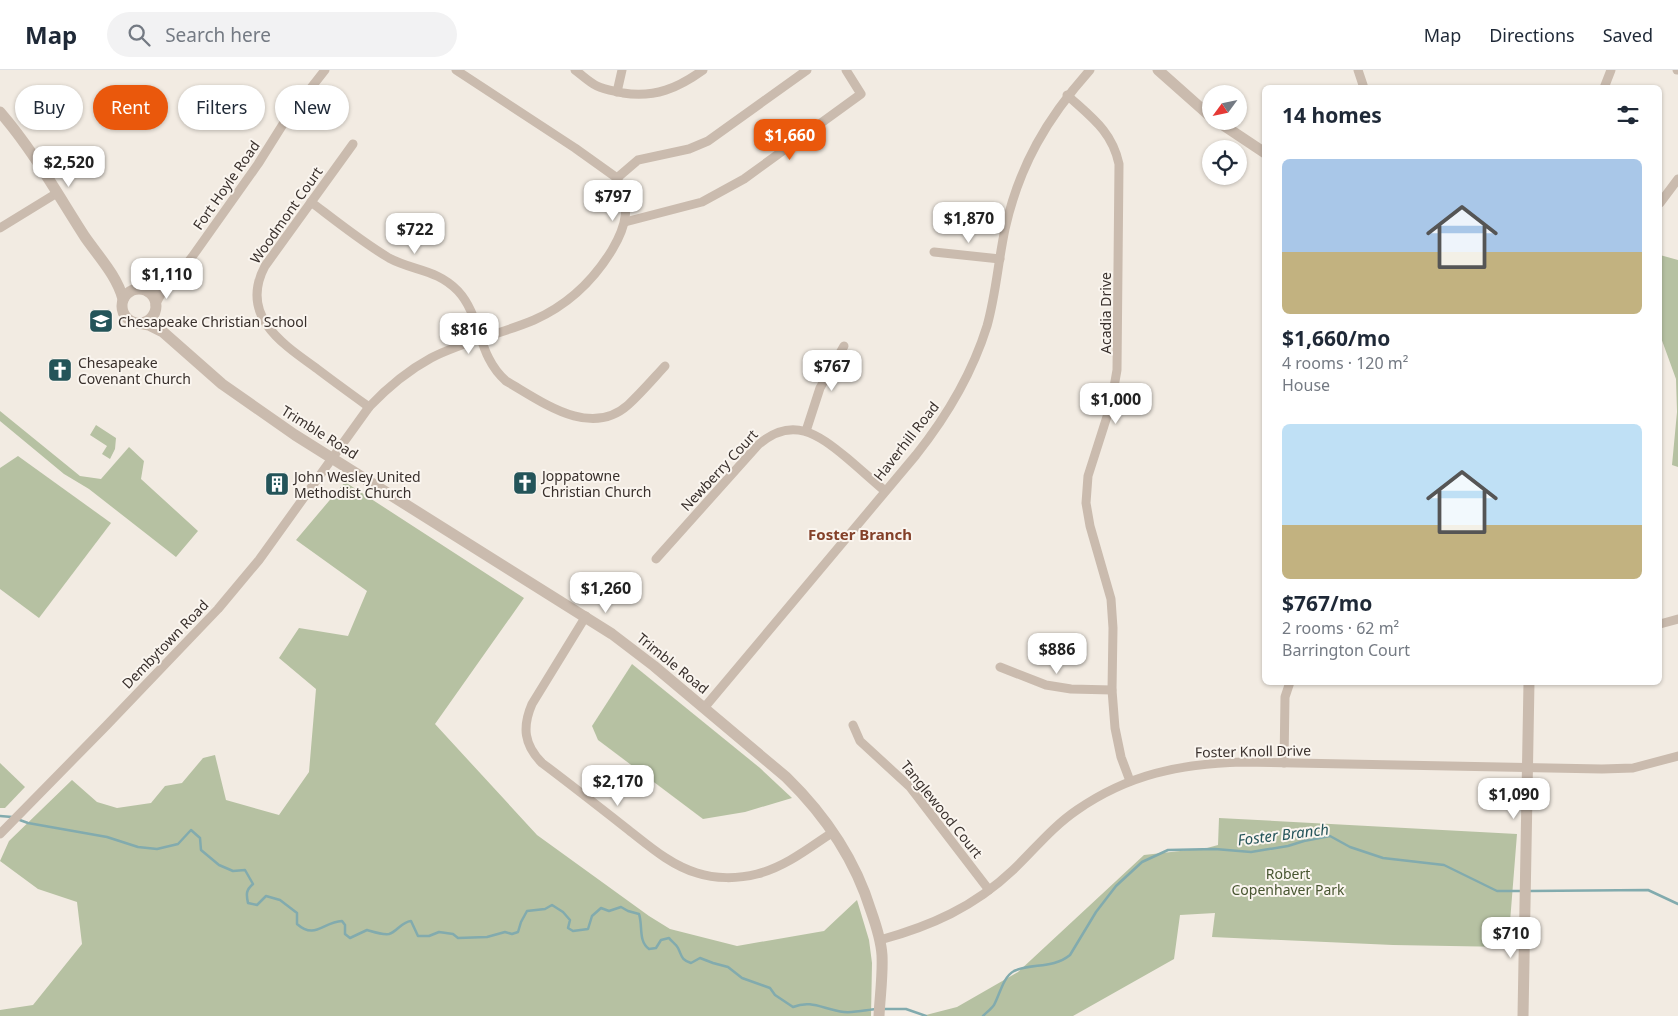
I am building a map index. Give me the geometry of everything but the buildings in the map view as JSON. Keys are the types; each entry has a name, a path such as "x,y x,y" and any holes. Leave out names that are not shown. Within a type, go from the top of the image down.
{"street":[{"name":"Fort Hoyle Road","path":"155,308 164,289 175,279 192,257 258,164 285,121 325,70"},
{"path":"456,70 575,148 617,178 625,199 625,222 702,202 744,179 861,94 846,70"},
{"path":"575,70 598,86 635,95 664,92 679,86 703,70"},
{"path":"617,92 622,70"},
{"path":"617,178 638,160 689,149 708,141 807,70"},
{"name":"Haverhill Road","path":"704,708 885,491 941,422 956,399 968,374 988,321 996,292 1005,231 1018,185 1036,144 1067,95 1090,70"},
{"path":"1158,70 1202,109"},
{"path":"1358,70 1363,85"},
{"path":"1605,85 1611,70"},
{"name":"Acadia Drive","path":"1067,95 1108,136 1115,149 1119,164 1117,370 1110,404 1088,476 1086,495 1090,526 1111,598 1113,628 1112,690 1115,728 1121,757 1130,781"},
{"path":"0,112 24,144 97,255 118,282 124,299"},
{"path":"1230,130 1262,151"},
{"name":"Woodmont Court","path":"353,144 261,274 257,296 259,309 266,325 279,341 369,408"},
{"path":"1662,200 1678,180"},
{"path":"0,228 57,193"},
{"path":"311,202 390,258 406,266 430,272 448,282 462,296 467,305 489,360 500,376 561,412 572,416 593,418 616,413 628,405 665,366"},
{"name":"Dembytown Road","path":"0,834 221,606 259,560 369,408 392,385 422,364 444,352 534,320 562,304 593,277 619,238 625,222"},
{"path":"934,252 1000,260"},
{"path":"118,282 142,291 151,295 155,308 149,320 138,323 133,322 124,315 122,304 127,294 142,291 156,289 164,289"},
{"name":"Trimble Road","path":"155,308 163,332"},
{"name":"Trimble Road","path":"138,323 149,325 163,332 198,365 248,403 586,616 638,654 786,777 813,804 833,832 860,880 880,940 882,971 878,1016"},
{"path":"844,346 820,388 806,431 830,445 885,491"},
{"name":"Newberry Court","path":"656,559 765,439 779,432 806,431"},
{"path":"586,616 526,717 529,744 542,763 664,857 696,873 714,877 739,877 757,874 793,858 833,832"},
{"path":"1662,623 1678,618"},
{"path":"1000,667 1046,685 1070,689 1112,690"},
{"path":"1284,763 1285,698 1289,685"},
{"path":"1523,1016 1529,685"},
{"name":"Tanglewood Court","path":"854,725 860,741 910,787 990,890"},
{"name":"Foster Knoll Drive","path":"880,940 937,921 959,910 990,890 1066,818 1090,802 1130,781 1168,770 1196,765 1242,762 1618,769 1651,764 1678,756"}],"green space":[{"path":"1662,256 1678,260 1678,467 1672,465 1677,412 1676,379 1662,340"},
{"path":"0,411 80,476 101,479 129,447 144,461 141,479 198,531 176,557 89,489 64,474 0,421"},
{"path":"96,425 116,438 115,449 110,459 102,454 107,446 90,435"},
{"path":"18,456 111,523 39,618 0,589 0,468"},
{"path":"345,482 524,598 435,724 537,835 649,916 670,929 737,946 824,931 857,900 869,940 872,963 871,1016 0,1016 0,1010 33,1005 82,944 77,902 38,889 0,861 9,841 72,780 97,802 117,808 151,803 165,786 182,783 203,758 215,755 226,800 279,815 309,772 316,689 279,658 299,628 348,636 367,591 296,540"},
{"path":"632,664 760,768 792,798 745,812 703,819 598,740 592,726"},
{"path":"0,763 25,787 5,808 0,808"},
{"name":"Robert Copenhaver Park","path":"1219,818 1517,834 1508,947 1393,945 1212,937 1215,913 1180,915 1174,959 1073,1016 922,1016 957,1007 1018,972 1144,855 1218,845"}],"waterway":[{"path":"0,816 12,817"},
{"path":"17,819 28,823 107,837 138,847 157,849 178,844 191,830 200,838 201,850 219,865 233,871 245,870 253,884 247,892 248,903 257,905 266,896 280,900 297,913 297,924 303,929 319,929 342,921 345,925 345,934 350,938 367,930 389,934 404,923 411,921 418,936 429,936 439,932 453,934 458,938 487,937 505,932 512,934 518,932 527,911 545,909 552,905 563,912 570,920 568,928 573,931 588,929 592,916 601,908 609,911 621,907 639,914 643,942 649,949 656,948 661,940 669,938 685,961 691,963 700,958 728,967 742,978 770,988 775,995 793,1007 806,1004 848,1012 876,1009"},
{"name":"Foster Branch","path":"983,1016 994,1005 1004,981 1010,974 1028,967 1057,962 1070,955 1096,912 1116,886 1142,862 1168,850 1215,849 1251,852 1330,836 1350,847 1383,858 1444,865 1497,891 1522,891"},
{"name":"Foster Branch","path":"1530,891 1648,890 1678,904"},
{"path":"882,1009 906,1009 926,1016"}],"place":[{"name":"Chesapeake Christian School","path":"101,321"},
{"name":"Chesapeake Covenant Church","path":"60,370"},
{"name":"Joppatowne Christian Church","path":"525,483"},
{"name":"John Wesley United Methodist Church","path":"277,484"}],"district":[{"name":"Foster Branch","path":"860,534"}]}
